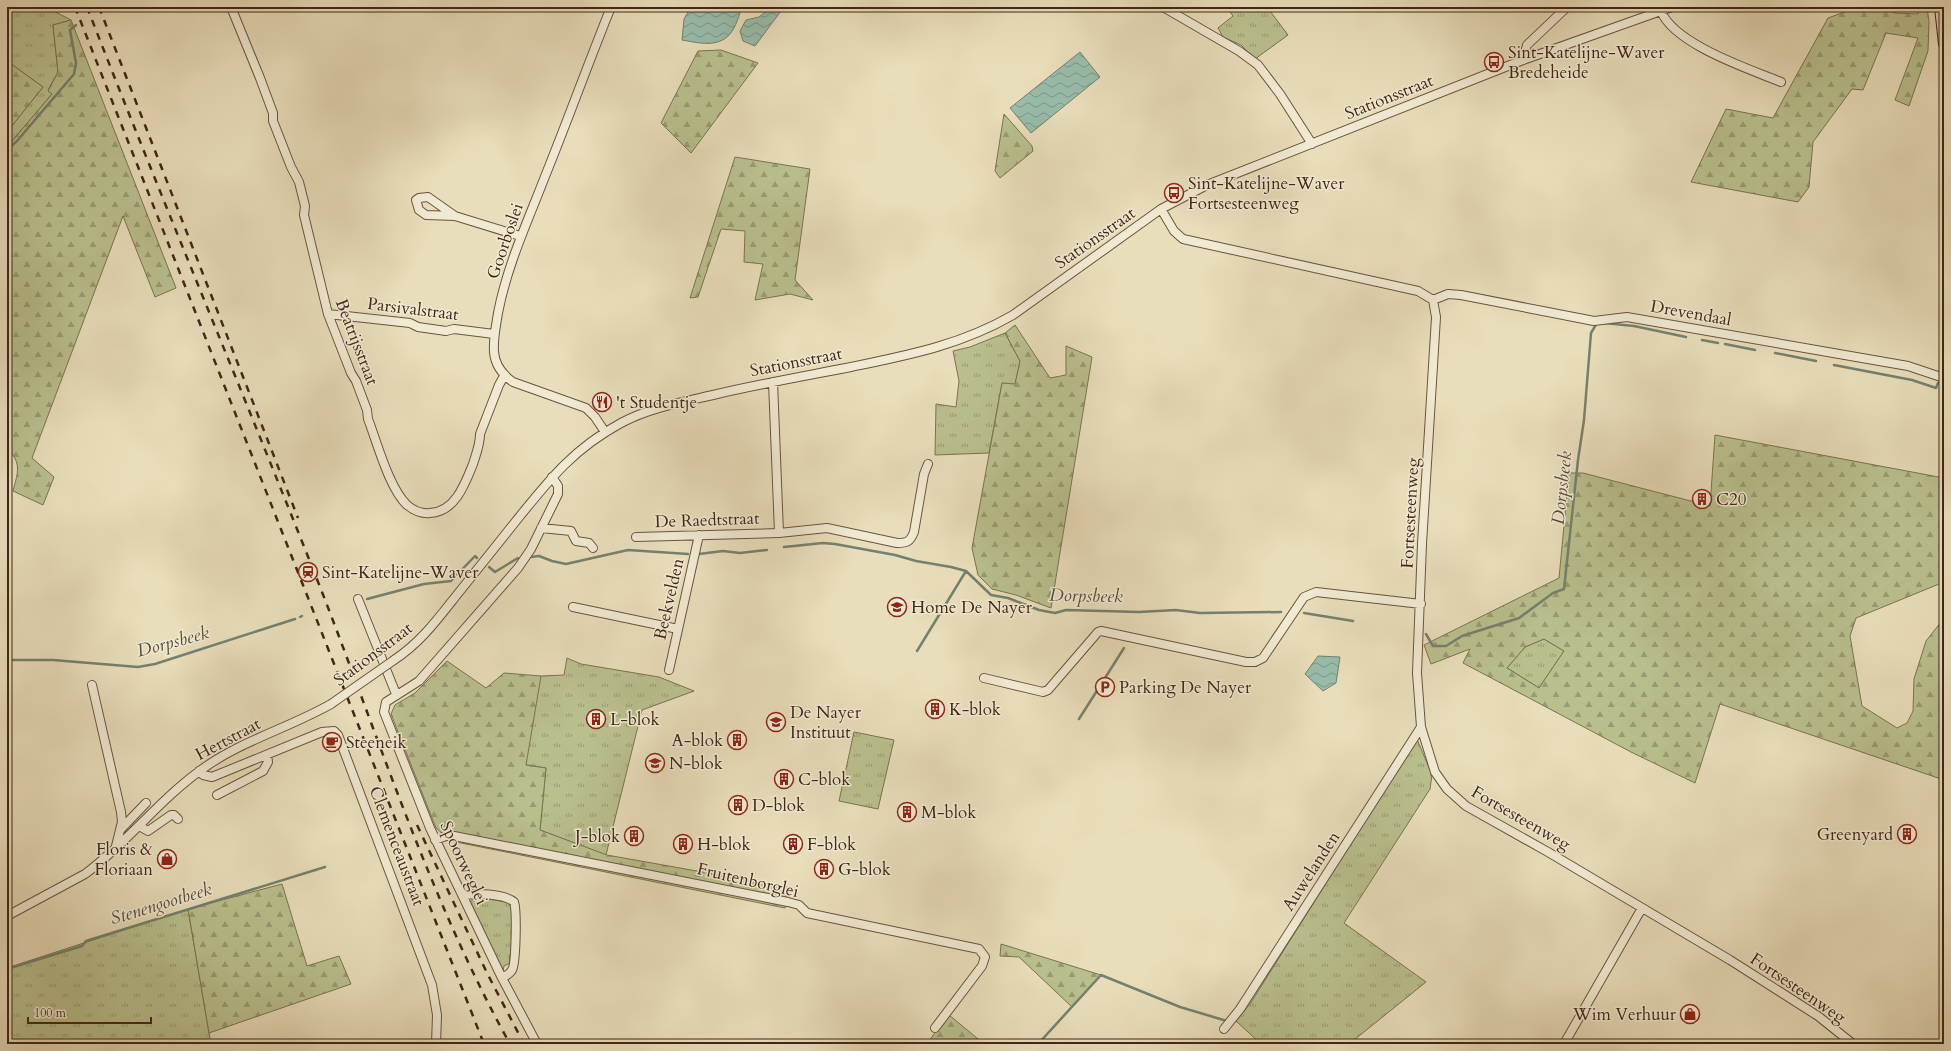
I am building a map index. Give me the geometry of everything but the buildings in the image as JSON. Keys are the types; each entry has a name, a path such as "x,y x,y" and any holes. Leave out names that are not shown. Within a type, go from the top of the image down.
{"main road":[{"path":"1940,7 1944,44"}],"street":[{"name":"Beatrijsstraat","path":"231,7 260,78 291,167 299,182 305,206 304,215 328,314 350,373 356,381 367,410 368,419 392,483 406,504 417,511 431,513 440,512 456,499 466,482 480,443 480,434 504,376"},
{"name":"Goorboslei","path":"504,376 494,354 494,334 501,299 520,236 544,180 611,7"},
{"path":"1163,7 1239,51 1258,65 1280,94 1312,144"},
{"path":"1523,60 1527,45 1567,7"},
{"name":"Stationsstraat","path":"331,704 394,660 423,637 552,477 576,453 605,432 638,415 654,409 773,382 933,350 988,329 1013,315 1161,209 1207,185 1523,60 1672,7"},
{"path":"1661,11 1663,16 1675,30 1693,42 1724,59 1781,82"},
{"path":"1161,209 1174,231 1183,239 1418,291 1433,300"},
{"path":"455,216 520,236"},
{"name":"Drevendaal","path":"1433,300 1448,294 1461,295 1594,321 1628,316 1908,366 1944,378"},
{"name":"Fortsesteenweg","path":"1433,300 1436,317 1422,544 1417,673 1421,727 1435,772 1447,789 1466,806 1548,852 1642,908 1818,1016 1844,1041 1853,1044"},
{"name":"Parsivalstraat","path":"328,314 410,323 418,327 446,331 454,329 494,334"},
{"path":"504,376 513,382 586,408 595,417 605,432"},
{"path":"773,382 778,533"},
{"name":"De Raedtstraat","path":"636,537 778,533 827,528 897,543 906,543 911,539 914,532 924,474 928,464"},
{"path":"358,599 396,694 419,681 518,568 531,549 558,494 558,486 552,477"},
{"path":"541,528 571,531 576,541 589,543 593,548"},
{"name":"Beekvelden","path":"669,670 699,535"},
{"path":"984,678 1043,692 1048,690 1098,632 1101,631 1246,662 1255,662 1263,658 1304,597 1316,592 1420,604"},
{"path":"572,607 678,628"},
{"path":"92,685 121,812 121,829 115,850"},
{"name":"Spoorweglei","path":"396,694 386,702 384,707 385,719 436,840 502,978 537,1044"},
{"name":"Hertstraat","path":"7,916 85,874 115,850 176,790 199,771 223,755 331,704"},
{"name":"Auwelanden","path":"1224,1029 1240,1009 1421,727"},
{"name":"Clemenceaustraat","path":"199,771 203,775 212,777 322,732 328,730 334,731 338,735 432,985 437,1015 436,1044"},
{"path":"217,795 263,771 268,762 267,755"},
{"path":"121,829 146,803"},
{"path":"139,826 148,831 171,815 174,815 178,819"},
{"name":"Fruitenborglei","path":"436,840 446,836 454,836 691,882 788,902 799,905 807,913 979,949 985,957 982,966 935,1028"},
{"path":"463,896 472,893 488,894 510,899 514,902 516,927 514,933 513,967 509,974 502,978"},
{"path":"1564,1044 1642,908"}],"green space":[{"path":"7,7 46,7 71,20 53,25 58,72 48,90 52,94 7,147 7,132 43,87 7,61"},
{"path":"1226,7 1267,7 1288,35 1255,59 1241,45 1223,37 1218,28 1233,16"},
{"path":"1858,7 1880,7 1895,13 1918,14 1917,7 1927,7 1929,22 1928,51 1909,106 1895,100 1918,38 1886,33 1863,90 1852,89 1813,142 1809,187 1798,202 1691,182 1726,109 1773,118 1828,18"},
{"path":"71,20 176,288 155,297 123,216 32,458 54,477 43,505 13,491 18,468 15,458 7,448 7,147 52,94 48,91 58,72 53,25"},
{"path":"721,50 758,63 691,153 661,123 698,51"},
{"path":"7,61 43,87 7,132"},
{"path":"1004,114 1032,146 1033,151 1000,178 995,171"},
{"path":"735,157 810,169 795,280 813,300 790,294 755,300 763,264 744,262 745,231 721,229 698,297 690,298"},
{"path":"1015,325 1050,378 1066,375 1066,346 1092,357 1051,608 1016,595 992,589 978,575 972,548 1002,383 1015,384 1020,361 1005,333"},
{"path":"1005,333 1020,361 1015,385 1002,383 989,453 935,455 936,404 956,407 959,381 953,351 970,347"},
{"path":"1715,435 1944,478 1944,582 1856,618 1850,636 1862,706 1897,728 1907,723 1913,711 1914,679 1926,641 1941,622 1944,622 1944,780 1720,704 1695,783 1631,752 1463,663 1470,649 1431,664 1424,645 1559,578 1569,473 1583,473 1710,506","holes":["1544,639 1564,651 1539,688 1507,668 1525,647"]},
{"path":"1544,639 1564,651 1539,688 1507,668 1525,647"},
{"path":"567,658 581,664 659,677 694,691 642,710 606,855 540,830 546,768 526,765 530,681 541,676 564,675"},
{"path":"447,661 486,688 504,673 541,676 526,765 546,768 540,830 607,855 792,888 785,908 451,841 436,828 391,714 395,705 415,693"},
{"path":"854,732 894,740 878,809 839,801"},
{"path":"1417,739 1432,775 1430,789 1344,923 1426,982 1349,1044 1261,1044 1236,1021 1250,1004"},
{"path":"282,884 307,966 339,956 351,984 209,1033 188,909"},
{"path":"476,897 507,902 511,906 513,928 511,931 512,952 509,956 510,963 504,966 503,971 470,902"},
{"path":"188,909 211,1044 7,1044 7,968"},
{"path":"1001,944 1101,975 1072,1007 1019,957 1000,956"},
{"path":"948,1014 984,1044 927,1044"}],"water":[{"path":"691,7 742,7 736,24 730,34 720,41 708,43 682,40 684,19"},
{"path":"767,7 784,7 755,46 743,41 740,31 746,20 759,17 769,9"},
{"path":"1080,52 1100,77 1031,133 1010,108"},
{"path":"1318,656 1340,657 1336,683 1323,691 1305,674"}],"waterway":[{"path":"7,150 17,141 74,74 76,63 70,30 76,25"},
{"name":"Dorpsbeek","path":"1426,634 1433,646 1446,646 1462,636 1519,618 1553,593 1564,589 1578,460 1584,420 1591,333 1597,323"},
{"name":"Dorpsbeek","path":"1604,323 1634,326 1686,337"},
{"name":"Dorpsbeek","path":"1702,340 1718,343"},
{"name":"Dorpsbeek","path":"1725,344 1755,350"},
{"name":"Dorpsbeek","path":"1940,370 1944,352"},
{"name":"Dorpsbeek","path":"1775,353 1816,361"},
{"name":"Dorpsbeek","path":"1834,365 1912,380 1936,388 1938,383"},
{"name":"Dorpsbeek","path":"784,547 823,543 835,544 951,567 966,571 991,595 1008,598 1039,610 1055,613 1066,610 1139,612 1176,610 1200,613 1281,612"},
{"name":"Dorpsbeek","path":"531,557 539,556 566,564 628,550 688,554"},
{"name":"Dorpsbeek","path":"699,554 723,551 740,553 767,550"},
{"name":"Dorpsbeek","path":"367,599 424,584 451,581 475,556 477,558"},
{"name":"Dorpsbeek","path":"489,567 495,572 518,558"},
{"path":"917,651 966,571"},
{"name":"Dorpsbeek","path":"1304,613 1353,621"},
{"name":"Dorpsbeek","path":"7,660 53,660 138,667 155,664 295,619"},
{"path":"1079,719 1124,648"},
{"name":"Stenengootbeek","path":"7,969 82,946 86,941 325,867"},
{"path":"1038,1044 1101,975 1180,1007 1227,1021"}],"railway":[{"path":"75,7 484,1044"},
{"path":"87,7 322,592 408,822 431,879 482,990 510,1044"},
{"path":"99,7 298,518"},
{"path":"417,825 487,973 524,1044"}],"place":[{"name":"Sint-Katelijne-Waver Bredeheide","path":"1494,62"},
{"name":"Sint-Katelijne-Waver Fortsesteenweg","path":"1174,193"},
{"name":"'t Studentje","path":"602,402"},
{"name":"C20","path":"1702,499"},
{"name":"Sint-Katelijne-Waver","path":"308,572"},
{"name":"Home De Nayer","path":"897,607"},
{"name":"Parking De Nayer","path":"1105,687"},
{"name":"K-blok","path":"935,709"},
{"name":"L-blok","path":"596,719"},
{"name":"De Nayer Instituut","path":"776,722"},
{"name":"A-blok","path":"737,740"},
{"name":"Steeneik","path":"332,742"},
{"name":"N-blok","path":"655,763"},
{"name":"C-blok","path":"784,779"},
{"name":"D-blok","path":"738,805"},
{"name":"M-blok","path":"907,812"},
{"name":"Greenyard","path":"1907,834"},
{"name":"J-blok","path":"634,836"},
{"name":"H-blok","path":"683,844"},
{"name":"F-blok","path":"793,844"},
{"name":"Floris & Floriaan","path":"167,859"},
{"name":"G-blok","path":"824,869"},
{"name":"Wim Verhuur","path":"1690,1014"}]}
